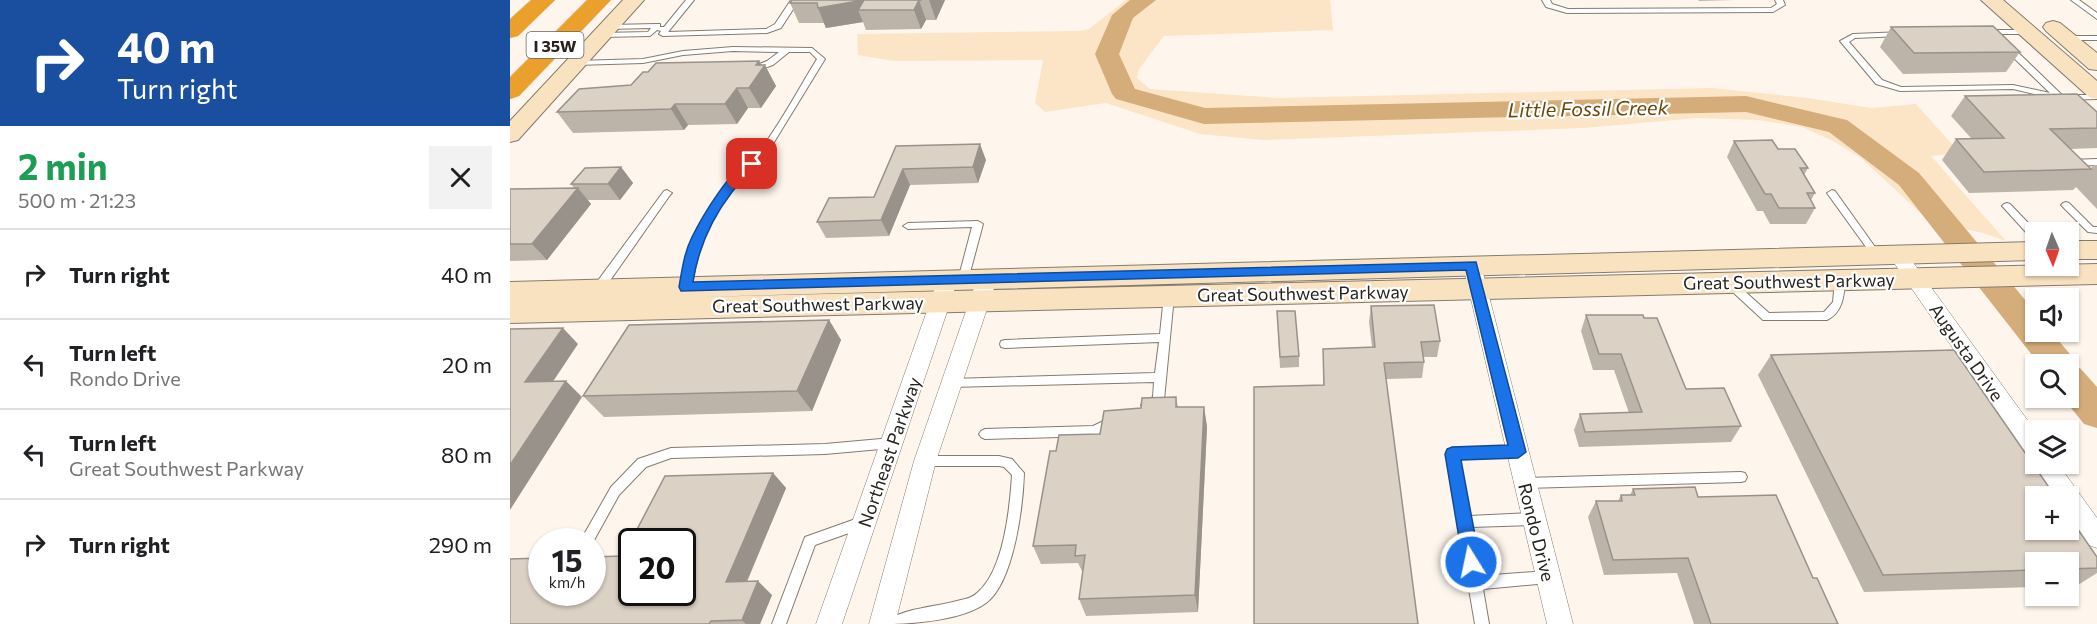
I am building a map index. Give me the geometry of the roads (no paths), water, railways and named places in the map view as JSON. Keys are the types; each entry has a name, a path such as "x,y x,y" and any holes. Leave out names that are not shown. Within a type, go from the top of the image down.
{"highway":[{"path":"510,13 525,0"},
{"path":"510,31 544,0"},
{"path":"510,75 588,0"},
{"name":"I 35W","path":"510,91 600,0"}],"street":[{"path":"510,135 634,0"},
{"path":"1991,0 2066,38 2097,64"},
{"path":"2035,23 2097,92"},
{"path":"2079,245 2096,237"},
{"name":"Great Southwest Parkway","path":"510,292 686,287 964,288 1475,277 1907,264 2025,254"},
{"name":"Great Southwest Parkway","path":"510,312 964,288 1169,296 1475,277 1728,283 1840,280 1907,264"},
{"name":"Augusta Drive","path":"1907,264 2025,434"},
{"name":"Great Southwest Parkway","path":"2079,269 2097,274"},
{"name":"Rondo Drive","path":"1475,277 1560,624"},
{"name":"Northeast Parkway","path":"882,624 925,461 951,383 964,288"},
{"name":"Northeast Parkway","path":"829,624 892,443 964,288"},
{"path":"2052,474 2097,537"}],"lane":[{"path":"690,0 663,34 767,31 778,26 795,0"},
{"path":"1546,0 1549,5 1567,11 1773,10 1781,5 1779,0"},
{"path":"2076,0 2097,17"},
{"path":"1981,33 2035,23"},
{"path":"606,31 650,34 654,29 666,29"},
{"path":"1992,32 2067,105"},
{"path":"1911,34 1853,36 1844,41 1879,82 1900,89 2013,87 2060,98 2097,97"},
{"path":"2066,38 2097,38"},
{"path":"576,63 643,61 683,53 788,49 812,50 821,59 764,151 728,189 712,213 698,238 690,261 686,287"},
{"path":"742,71 758,69 788,49"},
{"path":"643,61 657,69"},
{"path":"2069,163 2097,162"},
{"path":"598,289 667,193"},
{"path":"1832,193 1907,264"},
{"path":"2066,205 2096,237"},
{"path":"2007,206 2025,244"},
{"path":"908,226 978,224 964,288"},
{"path":"985,434 1094,431 1158,400 1169,296"},
{"path":"1005,344 1165,338"},
{"path":"951,383 1161,377"},
{"path":"594,528 615,491 642,463 671,453 825,449 892,443"},
{"path":"1482,624 1452,454 1518,452"},
{"path":"894,624 904,618 948,610 984,597 1001,567 1018,499 1018,473 1008,463 925,461"},
{"path":"1526,483 1741,477"},
{"path":"1464,522 1534,519"},
{"path":"779,624 810,541 865,521"},
{"path":"1474,583 1548,577"}],"waterway":[{"name":"Little Fossil Creek","path":"1145,0 1123,15 1107,54 1125,94 1204,116 1746,104 1838,126 1909,179 2050,354"},
{"name":"Little Fossil Creek","path":"2079,391 2097,413"}]}
